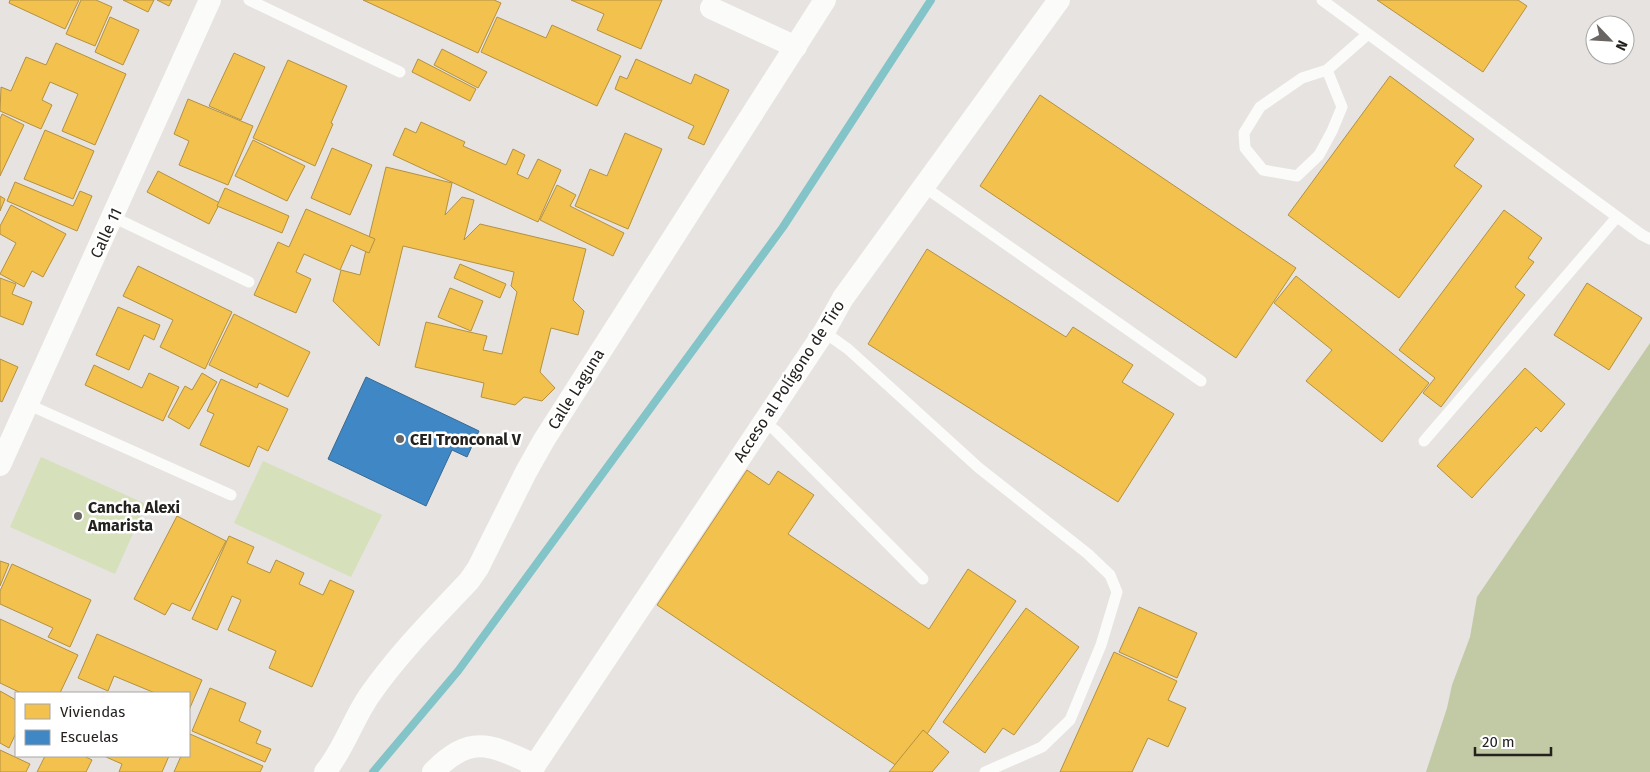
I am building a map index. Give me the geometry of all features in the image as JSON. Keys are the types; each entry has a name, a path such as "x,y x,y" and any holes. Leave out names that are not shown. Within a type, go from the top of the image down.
{"street":[{"name":"Calle 11","path":"0,465 210,0"},
{"name":"Calle Laguna","path":"325,772 342,748 367,699 390,668 469,581 478,568 544,440 825,0"},
{"name":"Acceso al Polígono de Tiro","path":"533,768 824,332 843,298 1060,0"},
{"path":"710,8 796,47"},
{"path":"433,772 455,753 470,747 482,746 494,747 533,768"}],"lane":[{"path":"249,0 400,72"},
{"path":"1322,0 1617,217 1650,239"},
{"path":"1327,70 1342,107 1319,155 1297,176 1262,170 1245,148 1244,133 1260,107 1302,78 1327,70 1368,34"},
{"path":"923,186 1201,381"},
{"path":"113,217 249,282"},
{"path":"1424,440 1617,217"},
{"path":"824,332 848,349 979,468 1088,554 1110,575 1117,592 1101,645 1070,720 1042,747 986,772"},
{"path":"27,404 231,495"},
{"path":"763,421 776,431 923,579"}],"green space":[{"path":"1650,343 1650,772 1426,772 1447,708 1452,685 1470,637 1477,597"},
{"name":"Cancha Alexi Amarista","path":"41,457 146,504 115,574 10,527"},
{"path":"263,461 382,515 351,577 234,523"}],"building: Viviendas":[{"path":"10,0 79,0 65,29 9,3"},
{"path":"81,0 96,0 112,7 95,46 66,34"},
{"path":"123,0 154,0 148,12"},
{"path":"157,0 172,0 169,6"},
{"path":"363,0 494,0 501,3 478,53"},
{"path":"571,0 662,0 641,49 597,30 604,14"},
{"path":"1377,0 1518,0 1527,6 1483,72"},
{"path":"110,17 139,30 123,65 95,52"},
{"path":"497,17 546,38 552,25 621,56 597,106 481,52"},
{"path":"56,43 126,74 95,145 62,131 78,94 50,82 42,100 52,105 41,129 0,111 1,87 11,91 26,57 46,65"},
{"path":"442,49 487,72 478,88 434,65"},
{"path":"234,53 265,67 241,120 209,106"},
{"path":"418,59 476,89 470,101 412,72"},
{"path":"636,59 691,84 695,74 729,90 704,145 688,138 694,126 615,89 620,76 627,79"},
{"path":"288,60 347,86 315,166 253,138"},
{"path":"1390,76 1474,139 1454,166 1482,186 1399,298 1288,215"},
{"path":"1040,95 1296,268 1236,358 980,186"},
{"path":"188,99 253,126 228,185 179,165 189,141 174,134"},
{"path":"2,114 24,125 0,176 0,119"},
{"path":"421,122 465,142 463,146 506,165 513,149 525,155 517,174 528,179 538,159 561,170 538,222 393,155 405,128 416,133"},
{"path":"45,130 94,151 73,199 24,179"},
{"path":"625,133 662,149 628,229 575,206 590,169 607,176"},
{"path":"253,140 305,166 287,201 235,176"},
{"path":"332,148 372,165 350,215 311,198"},
{"path":"386,167 452,183 445,215 462,197 474,200 464,240 480,224 586,249 573,300 584,311 578,335 551,328 540,372 555,388 542,401 524,397 515,405 481,397 484,383 415,367 426,322 487,336 483,350 502,354 517,292 511,286 514,272 403,246 379,346 333,301 341,270 360,275"},
{"path":"158,171 220,203 209,224 147,192"},
{"path":"15,182 73,206 80,191 92,196 77,231 7,201"},
{"path":"557,185 576,195 570,206 624,233 613,256 540,220"},
{"path":"225,188 289,216 282,233 217,206"},
{"path":"0,196 5,199 0,211"},
{"path":"11,205 66,234 43,277 32,271 24,287 0,274 16,243 0,234 0,226"},
{"path":"306,209 375,239 369,253 351,245 340,270 304,254 296,272 311,279 296,313 254,295 278,242 289,247"},
{"path":"1504,210 1542,238 1528,258 1534,262 1515,287 1525,295 1441,407 1423,393 1435,378 1399,350"},
{"path":"927,249 1066,337 1073,327 1133,365 1122,382 1174,414 1118,502 868,344"},
{"path":"460,264 506,284 500,298 454,278"},
{"path":"138,266 232,312 205,369 160,347 173,320 123,296"},
{"path":"1296,276 1429,383 1382,442 1306,381 1332,350 1274,303"},
{"path":"0,278 16,284 12,294 32,302 23,325 0,316"},
{"path":"1587,283 1642,318 1609,370 1554,335"},
{"path":"450,288 483,301 471,331 438,317"},
{"path":"118,307 160,325 154,340 144,335 129,370 96,355"},
{"path":"234,314 310,352 288,397 259,383 257,388 209,365"},
{"path":"0,359 18,367 2,402 0,401"},
{"path":"94,365 142,388 149,373 179,387 163,421 85,385"},
{"path":"1525,368 1565,404 1541,432 1536,427 1472,498 1437,466"},
{"path":"202,373 217,382 189,429 168,417 185,386 192,390"},
{"path":"221,379 288,409 268,451 258,446 249,467 200,445 214,414 207,411"},
{"path":"747,470 769,485 778,471 814,495 788,534 929,629 968,569 1016,601 903,770 657,605"},
{"path":"177,516 226,541 190,611 172,603 165,615 134,599"},
{"path":"229,536 254,547 247,563 270,573 276,560 304,573 299,584 323,595 330,580 354,591 312,687 269,668 276,651 228,630 241,600 232,596 217,630 192,619"},
{"path":"0,561 9,564 0,586"},
{"path":"12,564 91,600 70,647 48,637 53,628 0,604 0,591"},
{"path":"1139,607 1197,633 1177,678 1119,652"},
{"path":"1026,608 1079,647 1014,735 1003,728 985,753 943,722"},
{"path":"0,619 78,655 60,692 19,692 0,683"},
{"path":"97,634 202,680 190,708 190,692 153,692 114,676 108,691 78,678"},
{"path":"1114,652 1177,681 1168,700 1186,708 1168,747 1148,738 1132,772 1060,772"},
{"path":"210,688 246,703 239,721 261,731 256,743 271,749 265,762 192,731"},
{"path":"0,691 15,699 15,735 9,748 0,743"},
{"path":"923,730 949,752 932,772 889,772"},
{"path":"190,734 263,766 260,772 174,772 181,757 190,757"},
{"path":"0,750 30,764 26,772 0,772"},
{"path":"44,757 86,757 92,760 86,772 37,772"},
{"path":"106,757 169,757 162,772 119,772 122,764"}],"building: Escuelas":[{"path":"366,377 479,431 467,457 452,450 426,506 328,459"}],"waterway":[{"path":"373,772 458,671 783,227 931,0"}],"place":[{"name":"CEI Tronconal V","path":"400,439"},
{"name":"Cancha Alexi Amarista","path":"78,516"}]}
